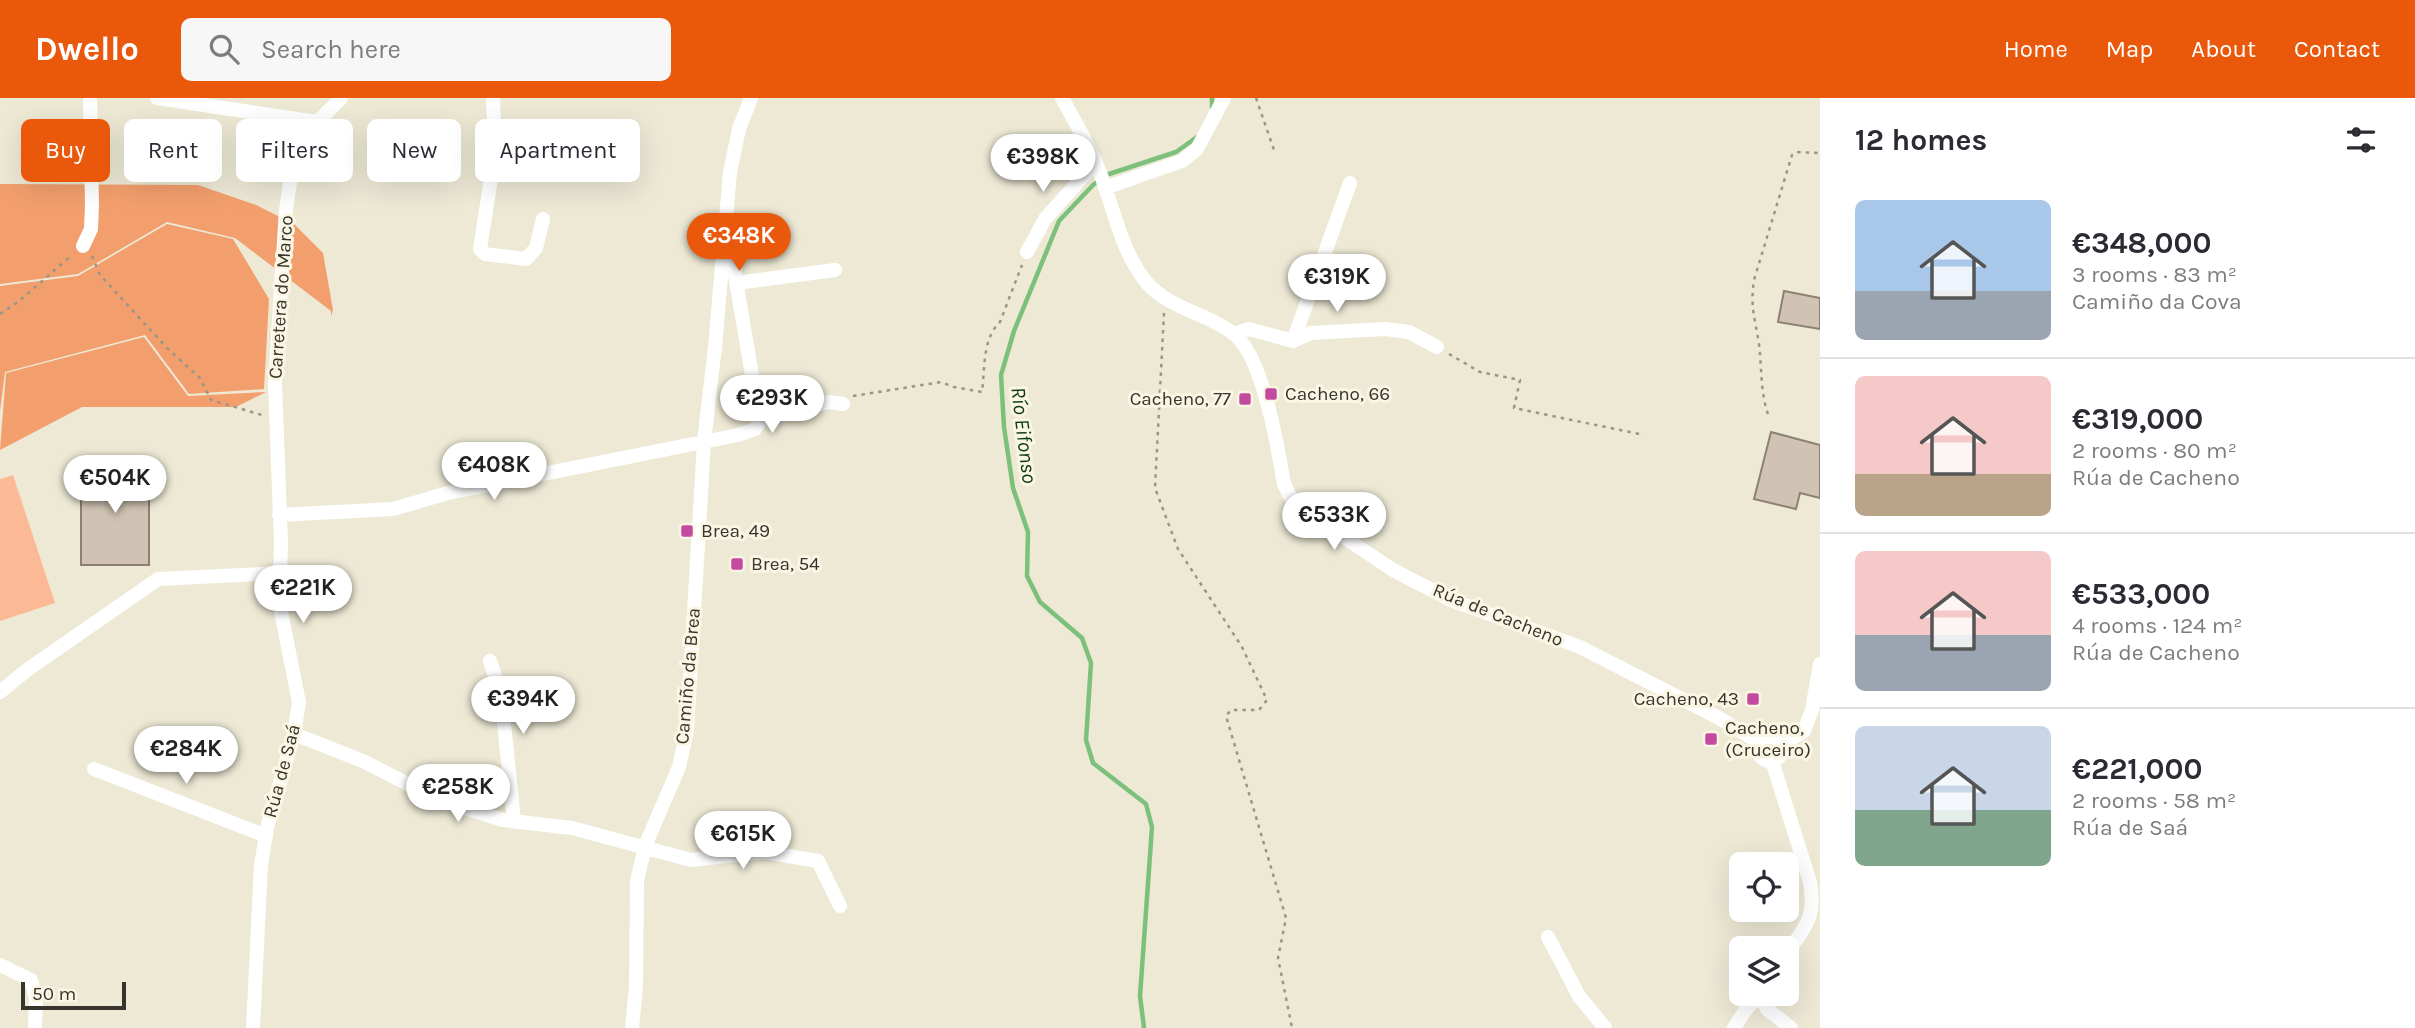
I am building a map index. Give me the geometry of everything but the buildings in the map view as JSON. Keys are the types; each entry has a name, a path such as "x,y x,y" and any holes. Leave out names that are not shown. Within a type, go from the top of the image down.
{"street":[{"path":"83,246 91,229 90,98"},
{"path":"157,98 297,119"},
{"name":"Carretera do Marco","path":"320,119 341,98"},
{"path":"493,98 495,153 480,248 485,254 526,259 536,248 543,219"},
{"name":"Camiño da Brea","path":"632,1028 636,986 637,881 645,846 679,767 687,731 704,442 733,152 751,98"},
{"name":"Rúa de Cacheno","path":"1062,98 1096,162 1129,253 1146,282 1165,299 1234,334 1253,359 1267,405 1284,484 1299,507 1393,570 1451,600 1580,647 1719,718 1760,743"},
{"path":"1104,185 1182,161 1197,149 1224,98"},
{"path":"1027,251 1045,219 1096,162"},
{"name":"Carretera do Marco","path":"279,515 275,384 290,182"},
{"path":"1293,341 1350,183"},
{"path":"725,237 762,419"},
{"path":"736,283 835,270"},
{"path":"1234,334 1249,329 1293,341 1311,333 1385,329 1409,332 1437,347"},
{"path":"279,515 393,509 448,493 747,432 755,429 762,419 829,402 843,404"},
{"name":"Rúa de Saá","path":"253,1028 261,865 266,836 294,734 299,702 279,602 279,515"},
{"path":"0,692 27,670 158,579 280,573"},
{"path":"490,661 501,694 514,821"},
{"path":"1781,746 1804,731 1812,710 1820,664"},
{"path":"294,734 363,761 439,800 503,820 572,828 691,860 764,852 818,861 840,906"},
{"path":"1765,738 1777,740 1781,746 1782,752 1772,761 1765,760 1758,750 1765,738"},
{"path":"1772,761 1810,882 1812,911 1808,924 1799,936"},
{"path":"94,769 266,836"},
{"path":"1548,937 1579,996 1605,1028"},
{"path":"0,965 31,980 36,998 35,1028"},
{"path":"1734,1028 1748,1006"},
{"path":"1766,1006 1791,1028"}],"path":[{"path":"1256,98 1275,153"},
{"path":"1768,414 1763,400 1759,346 1752,316 1754,280 1792,155 1797,152 1820,153"},
{"path":"91,229 92,261 100,275 168,349 200,379 211,400 258,415 275,416"},
{"path":"0,314 18,302 83,246"},
{"path":"843,404 848,397 941,382 982,392 986,349 994,328 1000,321 1027,251"},
{"path":"1165,299 1155,488 1178,549 1242,647 1267,700 1259,710 1231,710 1226,716 1286,918 1278,958 1292,1028"},
{"path":"1437,347 1480,372 1520,380 1514,408 1644,435"}],"shaded area":[{"path":"0,184 198,185 256,205 294,224 323,253 333,310 331,316 331,311 235,238 167,222 78,274 0,284"},
{"path":"167,224 233,239 269,299 264,389 189,394 145,335 5,372 0,411 0,286 78,276"},
{"path":"144,337 188,396 266,392 236,407 82,407 0,450 6,373"},
{"path":"13,475 55,603 0,621 0,479"}],"waterway":[{"name":"Río Eifonso","path":"1212,98 1212,108"},
{"name":"Río Eifonso","path":"1144,1028 1140,996 1152,827 1146,804 1093,763 1086,740 1091,663 1082,638 1040,602 1027,576 1028,532 1013,488 1004,427 1001,375 1014,331 1059,221 1094,184 1109,174 1176,152 1197,137"}],"place":[{"name":"Cacheno, 66","path":"1271,394"},
{"name":"Cacheno, 77","path":"1245,399"},
{"name":"Brea, 49","path":"687,531"},
{"name":"Brea, 54","path":"737,564"},
{"name":"Cacheno, 43","path":"1753,699"},
{"name":"Cacheno, (Cruceiro)","path":"1711,739"}]}
